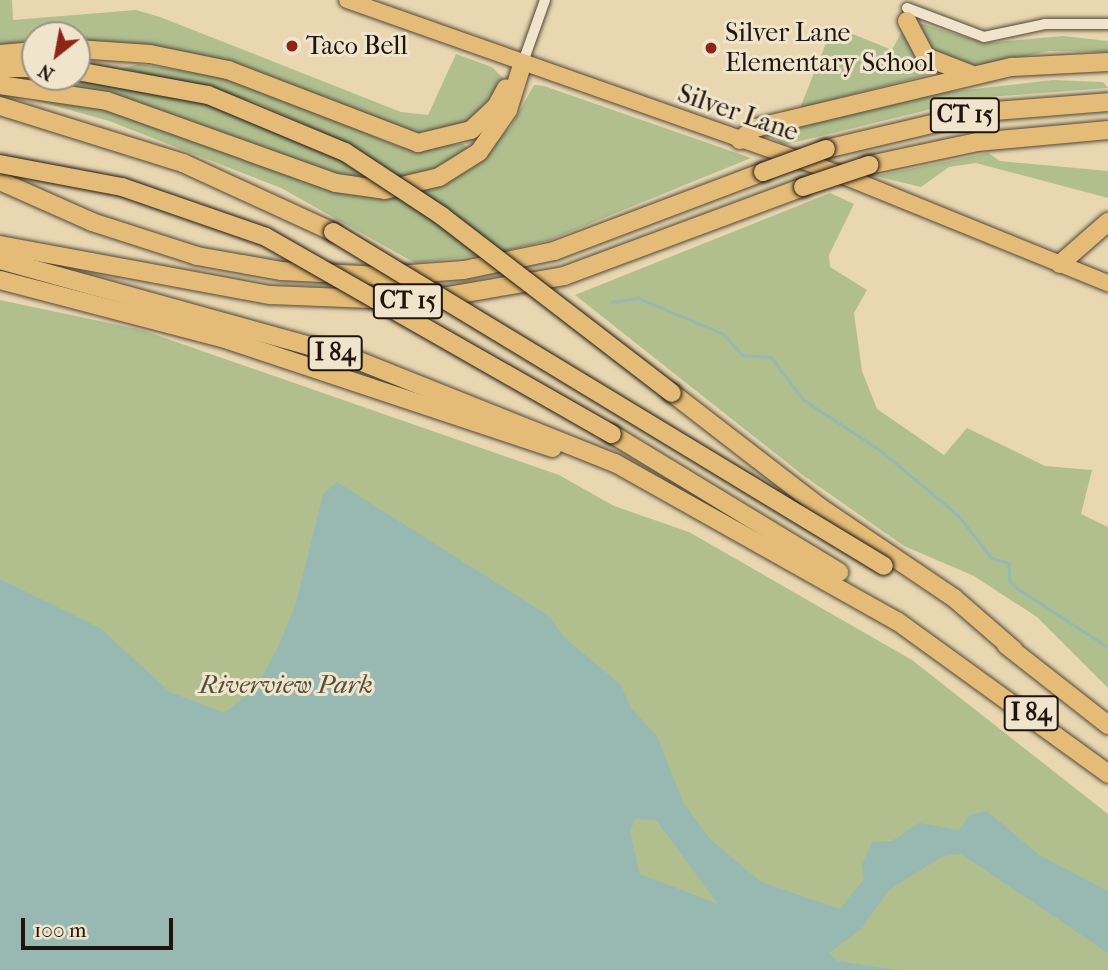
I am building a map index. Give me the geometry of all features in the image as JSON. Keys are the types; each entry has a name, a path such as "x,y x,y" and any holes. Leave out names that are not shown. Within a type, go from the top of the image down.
{"highway":[{"path":"908,10 926,57 974,75"},
{"path":"91,51 219,67 422,143 449,140 478,125 522,65"},
{"path":"0,54 21,52"},
{"path":"740,140 755,128 974,75 1044,61 1108,62"},
{"path":"0,85 50,89 144,111 336,183 385,190 439,177 479,152 508,110 522,65"},
{"path":"0,68 21,68"},
{"path":"91,74 208,95 283,122 357,158 887,561"},
{"name":"CT 15","path":"0,181 92,222 197,256 281,271 383,276 483,267 563,249 826,149 973,114 1108,102"},
{"name":"I 84","path":"1,106 183,163 333,232 887,561 1014,650 1108,725"},
{"name":"CT 15","path":"0,245 271,295 418,301 564,276 869,165 989,140 1108,130"},
{"path":"0,164 122,187 266,237 612,434 807,551 951,656"},
{"path":"1060,264 1108,222"},
{"name":"I 84","path":"0,260 365,363 657,483 951,656 1108,774"},
{"path":"0,280 251,347 657,483"}],"main road":[{"name":"Silver Lane","path":"348,0 522,65 740,140 1108,283"}],"street":[{"path":"522,65 545,0"},
{"path":"908,10 984,37 1045,24 1108,24"}],"green space":[{"path":"0,0 12,0 13,20 136,10 401,112 428,115 456,54 492,67 504,79 468,126 421,138 243,66 201,56 91,44 91,21 21,21 21,45 0,47"},
{"path":"917,22 984,43 1063,36 1108,41 1108,52 1050,51 966,68 920,44"},
{"path":"833,26 892,50 901,33 939,72 800,108"},
{"path":"139,64 230,78 400,147 463,144 469,149 446,167 406,180 342,141 255,102 123,68"},
{"path":"21,76 21,80 0,77"},
{"path":"1053,80 1103,82 1108,88 977,98 784,145 767,136 769,129 897,98"},
{"path":"91,83 182,95 301,137 380,181 354,181 113,95 88,91 91,91"},
{"path":"534,85 544,86 751,158 550,240 501,252 420,190 472,168 511,126"},
{"path":"5,92 68,98 402,195 482,255 415,263 281,188 109,121"},
{"path":"988,153 1000,161 1108,171 1108,198 976,163 949,167 921,187 875,176"},
{"path":"830,193 854,204 829,255 830,267 867,290 854,313 862,371 877,409 944,455 967,428 1045,466 1092,470 1081,514 1108,527 1108,688 1037,617 974,576 904,546 804,476 575,295"},
{"name":"Riverview Park","path":"0,300 142,330 559,475 614,506 689,532 912,660 1108,814 1108,970 0,970"}],"water":[{"path":"337,482 549,616 564,637 621,685 631,708 657,736 683,802 710,839 761,882 840,909 864,879 862,864 872,842 892,841 919,823 959,830 970,815 987,811 1039,855 1108,891 1108,953 961,854 943,856 889,890 861,929 829,953 838,961 898,970 0,970 0,579 100,628 170,692 224,713 256,688 278,647 295,606 323,494","holes":["635,819 656,820 718,904 640,874 630,832"]}],"waterway":[{"path":"612,302 638,298 724,334 742,355 771,357 804,400 880,450 958,515 992,558 1009,563 1010,580 1017,588 1108,647"}],"place":[{"name":"Taco Bell","path":"292,46"},
{"name":"Silver Lane Elementary School","path":"711,48"}]}
